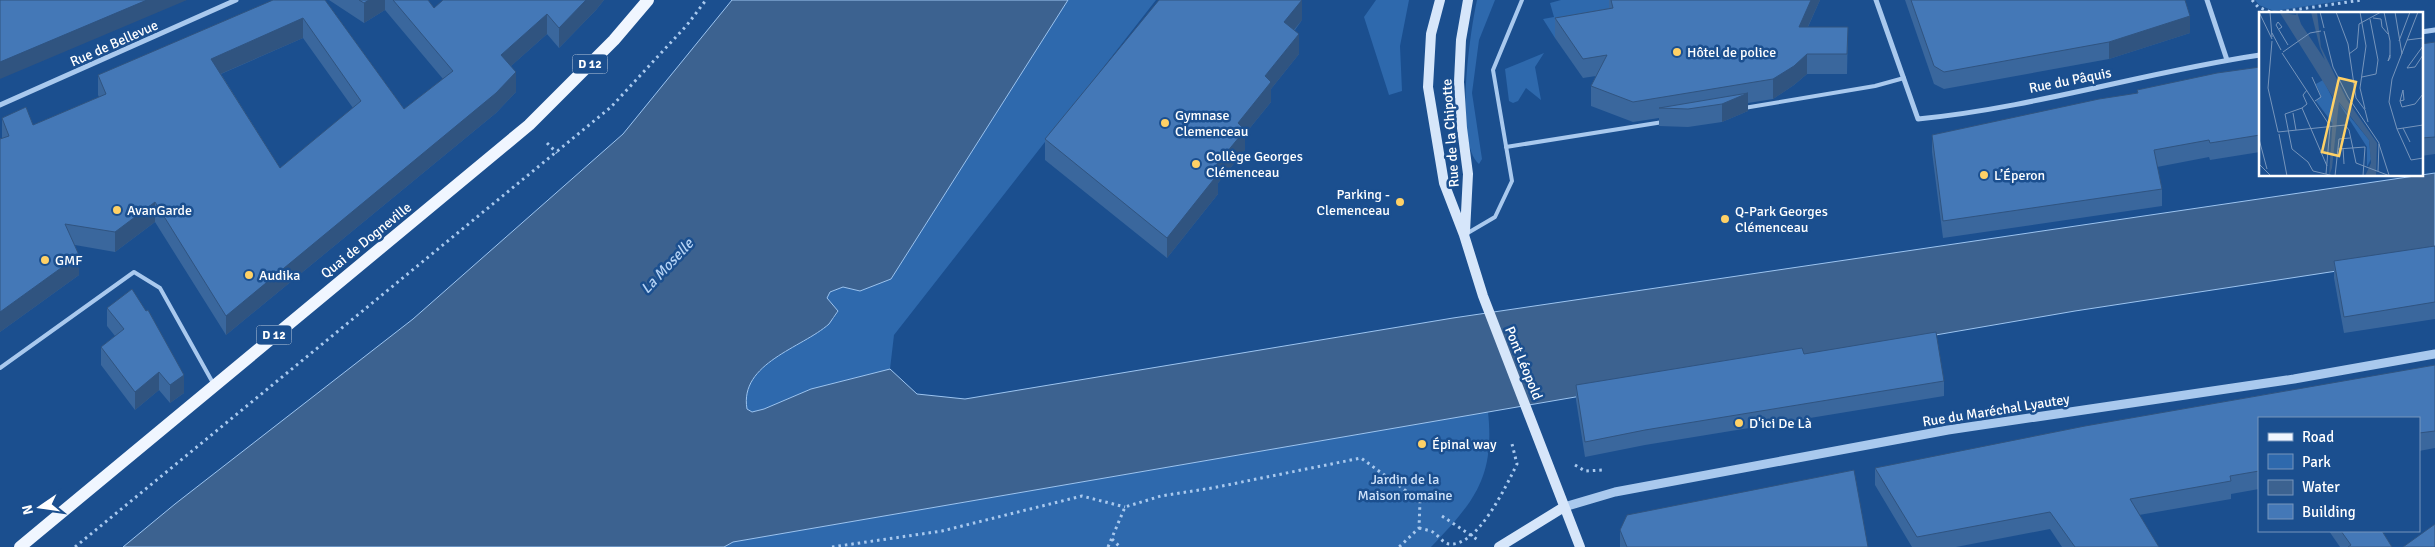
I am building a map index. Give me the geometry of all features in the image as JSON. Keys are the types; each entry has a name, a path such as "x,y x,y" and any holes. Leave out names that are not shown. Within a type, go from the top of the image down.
{"main road":[{"name":"Quai de Dogneville","path":"20,547 529,125 614,40 648,0"},
{"name":"Rue de la Chipotte","path":"1440,0 1431,34 1428,87 1444,183 1464,235 1483,296"},
{"name":"Rue de la Chipotte","path":"1464,235 1468,174 1459,82 1461,40 1468,0"},
{"name":"Pont Léopold","path":"1483,296 1564,506"},
{"path":"1499,547 1564,506 1580,547"}],"street":[{"name":"Rue de Bellevue","path":"0,105 236,0"},
{"path":"1876,0 1904,78"},
{"path":"2207,0 2227,60"},
{"path":"2422,32 2435,30"},
{"name":"Rue du Pâquis","path":"1904,78 1918,119 2057,95 2259,55"},
{"name":"Rue du Maréchal Lyautey","path":"1564,506 1614,492 1948,430 2294,378 2435,354"}],"lane":[{"path":"1464,235 1495,217 1512,181 1493,70 1522,0"},
{"path":"1740,108 1875,86 1904,78"},
{"path":"1506,148 1673,120"},
{"path":"0,368 134,272 160,288 215,385"}],"path":[{"path":"75,547 604,113 687,25 706,0"},
{"path":"2252,0 2258,7 2270,12"},
{"path":"2280,12 2362,0"},
{"path":"1419,528 1432,531 1446,544 1458,545 1473,536 1502,493 1517,464 1510,436"},
{"path":"832,547 942,531 1082,496 1125,507 1161,496 1212,488 1361,458 1420,501 1419,528 1399,547"},
{"path":"1108,547 1125,507"},
{"path":"1442,516 1479,541"},
{"path":"1112,538 1120,547"}],"green space":[{"path":"1068,0 1156,0 894,335 890,369 811,389 764,409 752,412 747,409 747,393 753,380 762,368 817,333 838,312 827,298 830,292 843,287 860,291 891,279"},
{"path":"1376,0 1409,0 1400,46 1402,91 1389,95 1364,17"},
{"path":"1477,0 1495,0 1479,40 1472,93 1482,159 1479,164 1471,152 1467,133 1466,110 1468,60"},
{"path":"1561,0 1644,0 1555,38 1543,19 1554,17 1550,3"},
{"path":"2255,0 2347,0 2274,11 2259,5"},
{"path":"1544,53 1535,67 1541,100 1526,88 1518,101 1513,103 1509,101 1505,69"},
{"name":"Jardin de la Maison romaine","path":"1488,412 1488,454 1478,487 1470,502 1431,547 724,547 733,542"}],"water":[{"name":"La Moselle","path":"732,0 1068,0 891,279 860,291 843,287 830,292 827,298 838,311 829,324 817,333 762,368 753,380 747,393 747,409 752,412 764,409 811,389 890,369 917,394 965,399 1453,318 2435,173 2435,256 2075,311 733,542 724,547 123,547 175,504 413,319 623,134"}],"building":[{"path":"0,0 147,0 0,62"},
{"path":"273,0 325,0 404,109 453,71 393,0 428,0 434,8 443,0 586,0 559,28 547,14 501,55 516,72 496,93 226,316 155,202 115,232 65,224 79,255 0,312 0,139 9,136 2,118 26,107 33,125 106,94 98,75","holes":["303,18 361,101 280,168 211,59"]},
{"name":"Gymnase Clemenceau","path":"1159,0 1302,0 1284,22 1299,34 1265,76 1271,82 1238,123 1245,130 1213,169 1218,174 1167,238 1045,139"},
{"name":"Hôtel de police","path":"1611,0 1811,0 1799,27 1848,27 1847,54 1807,54 1794,66 1773,79 1633,102 1591,86 1607,55 1583,59 1555,18 1613,8"},
{"path":"1911,0 2185,0 2190,16 2109,42 1944,72 1934,66"},
{"path":"2435,42 2435,137 2422,138 2422,44"},
{"path":"2259,67 2259,135 2210,143 2209,140 2154,150 2162,189 1943,221 1932,135 2099,99 2138,93 2137,90 2217,73"},
{"path":"1748,93 1722,104 1688,109 1659,108"},
{"path":"2435,246 2435,302 2344,317 2334,261"},
{"path":"132,289 146,311 148,310 184,375 170,385 159,372 135,392 101,347 124,329 107,308"},
{"path":"1936,332 1944,381 1645,430 1585,442 1576,385 1802,348 1804,354"},
{"path":"2435,365 2435,431 2420,433 2420,417 2258,417 2258,471 2230,476 2231,481 2130,499 2159,547 2075,547 2050,512 1917,537 1875,468 2085,426"},
{"path":"1854,470 1868,547 1627,547 1620,530 1627,515"},
{"path":"2435,524 2435,547 2403,547"},
{"path":"2342,532 2383,532 2392,547 2348,547 2351,545"}],"place":[{"name":"Hôtel de police","path":"1677,52"},
{"name":"Gymnase Clemenceau","path":"1165,123"},
{"name":"Collège Georges Clémenceau","path":"1196,164"},
{"name":"L’Éperon","path":"1984,175"},
{"name":"Parking - Clemenceau","path":"1400,202"},
{"name":"AvanGarde","path":"117,210"},
{"name":"Q-Park Georges Clémenceau","path":"1725,219"},
{"name":"GMF","path":"45,260"},
{"name":"Audika","path":"249,275"},
{"name":"D'ici De Là","path":"1739,423"},
{"name":"Épinal way","path":"1422,444"}]}
